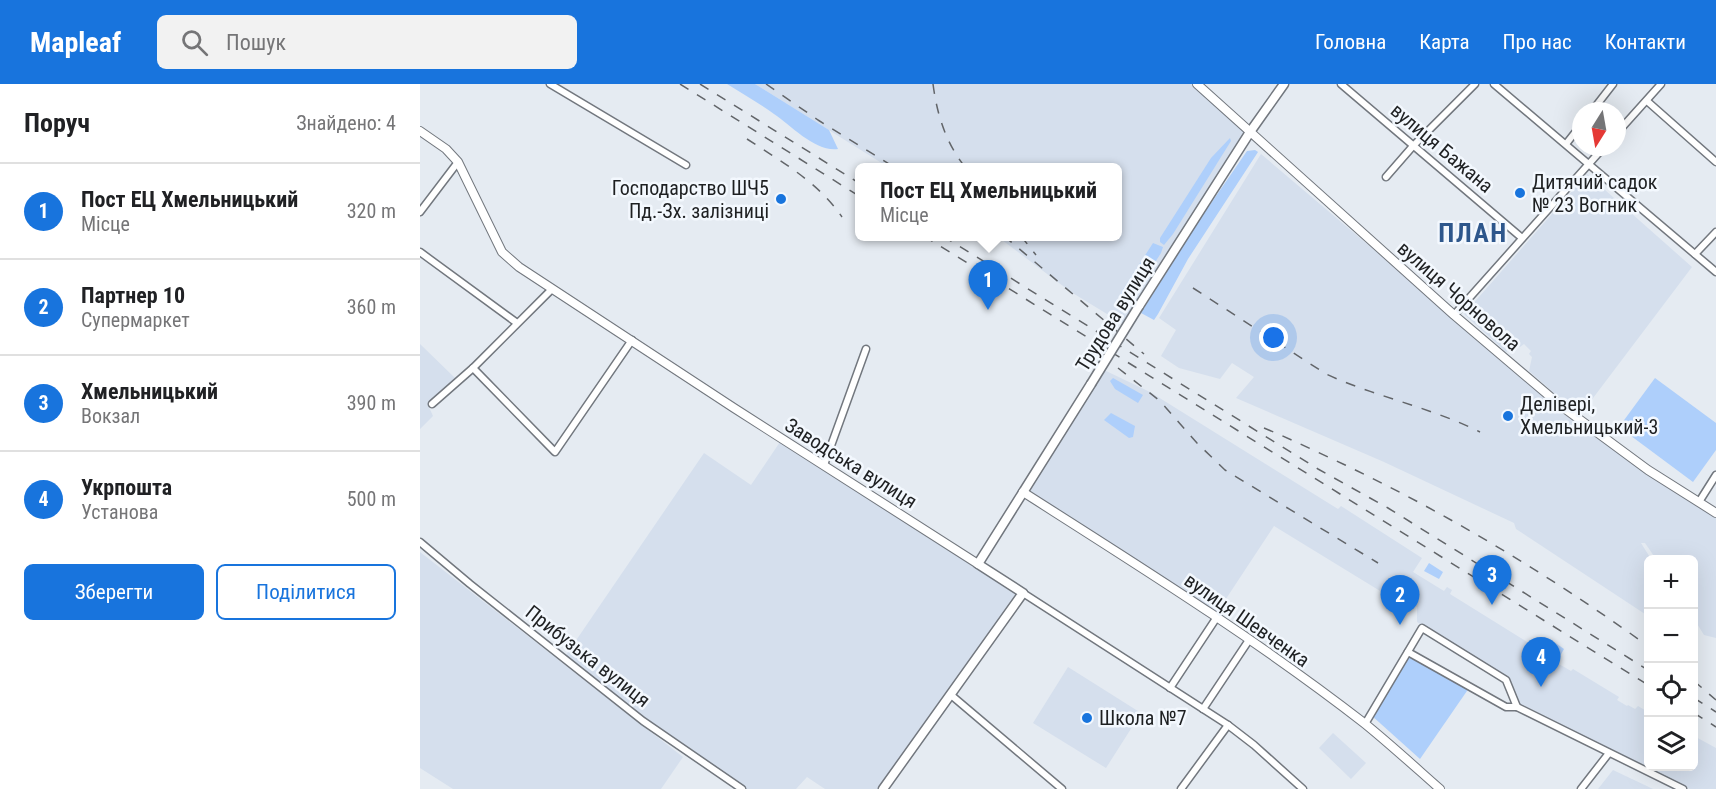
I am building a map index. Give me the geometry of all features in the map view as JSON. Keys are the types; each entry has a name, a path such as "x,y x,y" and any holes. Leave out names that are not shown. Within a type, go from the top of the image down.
{"main road":[{"name":"Трудова вулиця","path":"978,564 1139,306 1250,132 1284,84"},
{"name":"Заводська вулиця","path":"978,564 1023,592"},
{"path":"883,789 1023,592"}],"street":[{"path":"550,84 686,165"},
{"name":"вулиця Чорновола","path":"1197,84 1454,315 1586,426 1647,470 1716,513"},
{"name":"вулиця Бажана","path":"1341,84 1522,238"},
{"path":"1386,177 1413,146 1475,84"},
{"path":"1494,84 1716,272"},
{"path":"1599,102 1613,84"},
{"path":"1626,123 1661,84"},
{"path":"1647,101 1716,162"},
{"name":"Заводська вулиця","path":"420,131 446,149 458,162 502,252 519,267 978,564"},
{"path":"1566,144 1572,136"},
{"path":"1454,315 1596,156"},
{"path":"420,212 458,162"},
{"path":"1695,254 1716,232"},
{"path":"420,252 517,323"},
{"path":"432,405 473,368 552,289"},
{"path":"473,368 555,452 632,340"},
{"path":"824,465 866,349"},
{"path":"1699,502 1716,475"},
{"name":"вулиця Шевченка","path":"1023,492 1249,640 1365,724 1440,789"},
{"name":"Прибузька вулиця","path":"420,542 643,721 742,789"},
{"name":"Заводська вулиця","path":"1023,592 1228,725 1303,789"},
{"path":"1170,688 1216,618"},
{"path":"1365,724 1422,628 1506,680 1517,707"},
{"path":"1203,709 1249,640"},
{"path":"1408,652 1506,707 1517,707 1683,789"},
{"path":"951,695 1062,789"},
{"path":"1182,788 1228,725"},
{"path":"1581,789 1608,753"}],"shaded area":[{"path":"727,84 755,84 829,130 838,149 829,149 812,142"},
{"path":"755,84 1193,84 1246,133 1125,325 1071,292 1003,241 1122,241 1122,163 882,163"},
{"path":"1230,138 1231,141 1164,245 1160,242 1160,238 1211,158"},
{"path":"1247,151 1258,152 1188,259 1154,320 1141,313 1194,228"},
{"path":"1261,154 1583,427 1645,473 1716,516 1716,638 1704,635 1698,625 1698,555 1653,555 1645,543 1641,543 1648,555 1644,555 1644,613 1516,529 1514,523 1384,462 1236,398 1254,377 1232,363 1220,379 1179,368 1161,356 1176,330 1159,318"},
{"path":"1587,174 1692,267 1581,414 1529,371 1531,351 1524,344 1520,347 1517,345 1506,352 1464,314"},
{"path":"1153,243 1163,247 1161,253 1132,298 1128,302 1122,301 1119,298 1122,291"},
{"path":"420,344 455,378 428,405 433,416 420,429"},
{"path":"1104,370 1150,392 1338,509 1341,506 1422,558 1413,572 1444,591 1447,587 1452,590 1450,594 1553,658 1552,660 1571,671 1573,669 1619,697 1617,700 1627,706 1635,709 1638,706 1644,710 1644,766 1519,705 1508,678 1417,622 1417,607 1406,601 1403,605 1274,526 1216,614 1027,491"},
{"path":"1113,378 1143,395 1138,403 1115,389 1110,381"},
{"path":"1655,378 1716,423 1716,450 1693,482 1619,427"},
{"path":"1111,413 1135,426 1133,437 1129,438 1104,420"},
{"path":"782,439 1023,593 883,789 825,789 807,777 796,789 742,789 564,658 704,453 751,485"},
{"path":"420,552 683,757 661,789 453,789 420,768"},
{"path":"1429,563 1443,572 1439,579 1424,571"},
{"path":"1550,639 1564,649 1559,658 1544,649"},
{"path":"1408,652 1469,688 1420,759 1371,715"},
{"name":"Школа №7","path":"1068,667 1141,713 1106,768 1033,723"},
{"path":"1333,733 1366,763 1351,779 1319,748"},
{"path":"1698,738 1716,748 1716,789 1690,789 1653,771 1698,771"},
{"path":"1613,770 1653,789 1598,789"}],"railway":[{"path":"680,84 855,193"},
{"path":"700,84 855,181"},
{"path":"766,84 818,120 888,163"},
{"path":"933,84 943,128 962,163"},
{"path":"747,139 811,183 842,217"},
{"path":"932,241 1644,683"},
{"path":"951,241 1318,469 1388,508 1644,668"},
{"path":"1010,241 1144,354"},
{"path":"1025,241 1036,255"},
{"path":"1193,288 1326,374 1480,432"},
{"path":"1118,368 1160,401 1197,443 1225,470 1378,563"},
{"path":"1264,428 1383,484 1500,548 1644,643"},
{"path":"1698,684 1716,700"},
{"path":"1698,701 1716,712"},
{"path":"1698,716 1716,727"}],"place":[{"name":"Дитячий садок № 23 Вогник","path":"1520,193"},
{"name":"Господарство ШЧ5 Пд.-Зх. залізниці","path":"781,199"},
{"name":"Пост ЕЦ Хмельницький","path":"988,310"},
{"name":"Делівері, Хмельницький-3","path":"1508,416"},
{"name":"Хмельницький","path":"1492,605"},
{"name":"Партнер 10","path":"1400,625"},
{"name":"Укрпошта","path":"1541,687"},
{"name":"Школа №7","path":"1087,718"}],"district":[{"name":"ПЛАН","path":"1473,233"}]}
